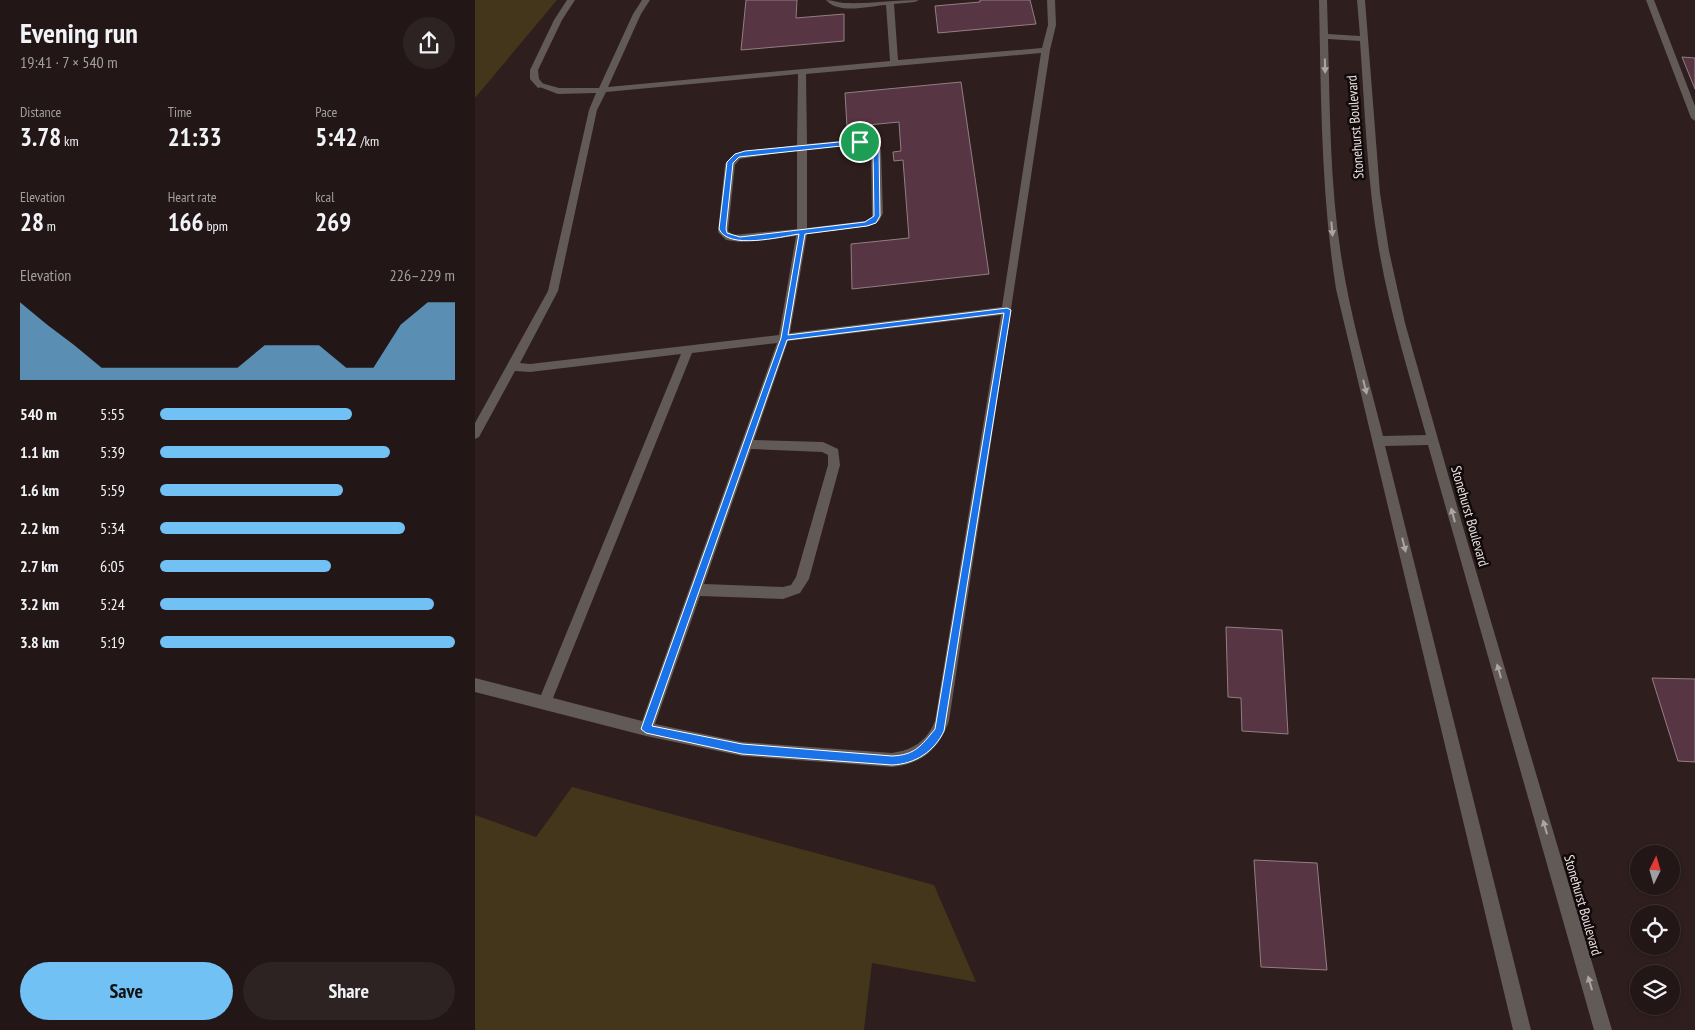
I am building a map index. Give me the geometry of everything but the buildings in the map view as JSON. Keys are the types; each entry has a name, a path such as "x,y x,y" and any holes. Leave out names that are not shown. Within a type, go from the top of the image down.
{"street":[{"path":"571,0 558,20 534,70 535,81 549,90 570,92 1046,50"},
{"path":"475,434 547,303 558,278 593,110 637,14 646,0"},
{"path":"830,0 833,4 843,6 915,0"},
{"path":"475,685 646,729 742,749 892,760 913,757 928,747 939,731 942,721 1051,25 1051,0"},
{"name":"Stonehurst Boulevard","path":"1323,0 1326,136 1334,254 1522,1030"},
{"name":"Stonehurst Boulevard","path":"1361,0 1375,193 1384,251 1400,322 1603,1030"},
{"path":"1650,0 1695,117"},
{"path":"890,1 895,63"},
{"path":"1324,36 1364,40"},
{"path":"646,729 784,338 802,232 802,71"},
{"path":"860,142 874,145 876,149 878,213 876,219 867,224 802,232 740,239 727,236 723,229 732,160 741,154 802,147 860,142"},
{"path":"513,366 530,368 1007,310"},
{"path":"544,704 688,350"},
{"path":"1378,441 1433,440"},
{"path":"695,590 783,593 795,589 803,579 834,465 833,452 823,447 747,444"}],"shaded area":[{"path":"475,0 557,0 475,98"},
{"path":"572,787 934,885 976,982 872,963 864,1030 475,1030 475,815 536,837"}],"route":[{"path":"860,142 745,153 734,158 730,164 723,229 727,236 740,239 802,232 784,338 646,729 742,749 892,760 902,760 922,752 928,747 939,731 1007,310 784,338 793,285 802,232 867,224 876,219 878,213 876,149 874,145 868,142 860,142"}]}
